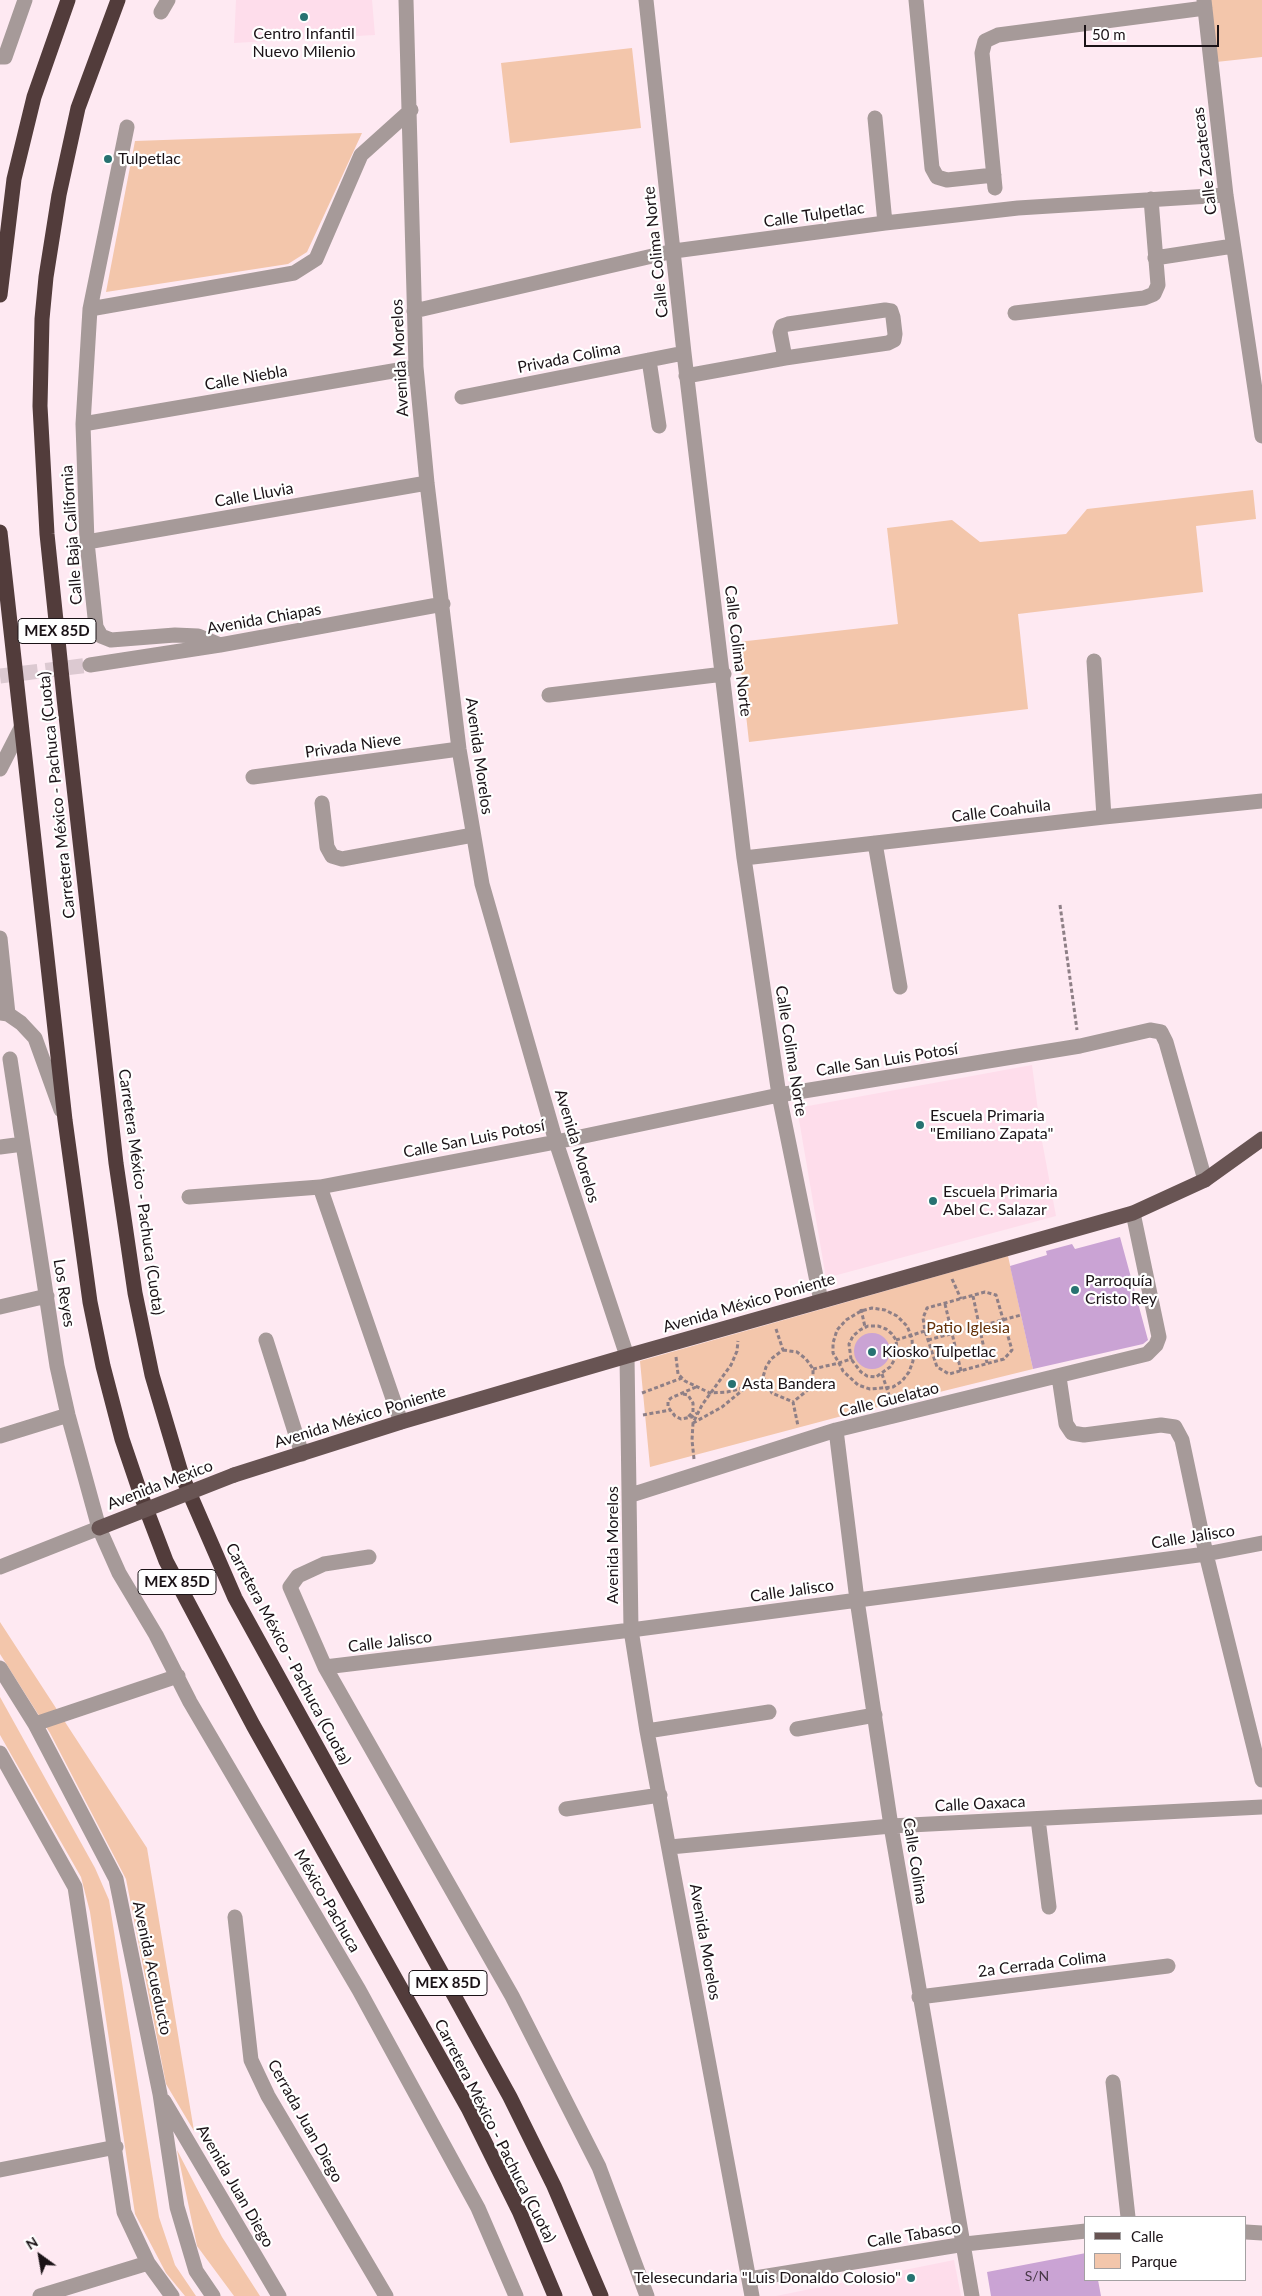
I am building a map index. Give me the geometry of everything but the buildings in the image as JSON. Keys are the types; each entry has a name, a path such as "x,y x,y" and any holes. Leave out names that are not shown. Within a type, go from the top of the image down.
{"highway":[{"path":"0,295 14,179 34,97 68,0"},
{"name":"Carretera México - Pachuca (Cuota)","path":"118,0 107,25 78,108 59,194 46,277 40,406 47,534 116,1164 135,1294 152,1375 182,1476 231,1589 290,1700 510,2097 558,2194 601,2296"},
{"name":"Carretera México - Pachuca (Cuota)","path":"0,532 65,1120 90,1302 102,1366 122,1439 166,1561 223,1670 468,2108 520,2213 555,2296"}],"main road":[{"name":"Avenida México Poniente","path":"234,1475 401,1422 627,1356 1133,1213 1205,1180 1262,1139"},
{"name":"Avenida Mexico","path":"99,1528 234,1475"}],"street":[{"path":"0,57 5,56 25,0"},
{"name":"Avenida Morelos","path":"406,0 411,110 416,367 427,483 459,749 482,884 556,1142 627,1356 631,1495 631,1630 647,1731 752,2296"},
{"name":"Calle Colima Norte","path":"646,0 686,376 724,674 744,858 779,1095 821,1301"},
{"path":"916,0 932,168 937,177 947,180 994,181 982,53 985,41 998,35 1205,4"},
{"name":"Calle Zacatecas","path":"1205,4 1226,195 1262,436"},
{"path":"90,309 294,273 316,259 361,155 411,110"},
{"path":"875,118 885,223"},
{"name":"Calle Baja California","path":"126,127 90,309 83,424 87,542 96,627 101,636 111,640 175,635 198,636 220,645"},
{"name":"Calle Tulpetlac","path":"414,311 674,251 885,223 1018,208 1226,195"},
{"path":"1015,313 1144,298 1154,294 1158,285 1151,199"},
{"path":"1155,258 1234,246"},
{"path":"686,376 785,358 888,343 894,340 895,334 891,311 885,310 782,326 780,332 785,358"},
{"name":"Privada Colima","path":"462,397 684,352"},
{"path":"649,360 659,426"},
{"name":"Calle Niebla","path":"83,424 416,367"},
{"name":"Calle Lluvia","path":"87,542 427,483"},
{"name":"Avenida Chiapas","path":"90,665 220,645 443,604"},
{"path":"1094,661 1104,817"},
{"path":"549,695 724,674"},
{"path":"0,769 21,728"},
{"name":"Privada Nieve","path":"253,778 459,749"},
{"name":"Calle Coahuila","path":"744,858 1262,801"},
{"path":"322,803 327,846 332,856 342,859 473,835"},
{"path":"875,843 900,987"},
{"path":"0,938 4,1014 22,1023 35,1038 65,1120"},
{"name":"Calle San Luis Potosí","path":"189,1198 320,1187 556,1142 779,1095 1080,1046 1150,1030 1161,1032 1166,1042 1205,1180"},
{"name":"Los Reyes","path":"10,1059 57,1366 68,1415 99,1528"},
{"path":"0,1147 23,1144"},
{"path":"320,1187 401,1422"},
{"name":"Calle Guelatao","path":"631,1495 836,1430 1147,1354 1156,1345 1159,1336 1133,1213"},
{"path":"0,1307 47,1296"},
{"path":"266,1340 302,1454"},
{"path":"1058,1377 1066,1424 1072,1433 1084,1435 1161,1424 1175,1427 1182,1440 1206,1554 1262,1780"},
{"path":"0,1436 68,1415"},
{"name":"Calle Colima","path":"836,1430 857,1600 892,1826 919,1997 965,2244 972,2296"},
{"path":"0,1568 99,1528"},
{"name":"México-Pachuca","path":"99,1528 119,1572 178,1676 190,1702 364,1999 478,2208 516,2296"},
{"name":"Calle Jalisco","path":"325,1667 631,1630 1206,1554 1262,1543"},
{"path":"369,1557 324,1564 298,1576 290,1587 325,1667 520,2013 599,2168 647,2296"},
{"name":"Avenida Acueducto","path":"0,1668 35,1724 116,1879 160,2094 177,2207 196,2271 213,2296"},
{"path":"35,1724 178,1676"},
{"path":"647,1731 770,1712"},
{"path":"797,1729 875,1715"},
{"path":"0,1753 75,1887 116,2147 124,2212 148,2263 172,2296"},
{"path":"566,1809 660,1795"},
{"name":"Calle Oaxaca","path":"670,1847 892,1826 1262,1807"},
{"path":"1038,1819 1049,1907"},
{"name":"Cerrada Juan Diego","path":"236,1918 250,2060 268,2096 386,2296"},
{"name":"2a Cerrada Colima","path":"919,1997 1168,1966"},
{"path":"1113,2082 1128,2216"},
{"name":"Avenida Juan Diego","path":"160,2094 279,2296"},
{"path":"0,2170 116,2147"},
{"name":"Calle Tabasco","path":"749,2280 965,2244 1084,2231"},
{"path":"1247,2232 1262,2233"},
{"path":"40,2296 148,2263"}],"path":[{"path":"1060,905 1080,1046"},
{"path":"858,1291 865,1327"},
{"path":"985,1292 996,1295 1012,1350 1004,1359 949,1374 937,1367 923,1318 927,1308 945,1304 985,1292"},
{"path":"973,1296 987,1364"},
{"path":"945,1304 961,1371"},
{"path":"872,1308 897,1316 910,1335 914,1348 913,1361 909,1372 902,1381 887,1388 870,1389 858,1385 849,1378 833,1352 833,1343 838,1330 846,1320 861,1311 872,1308"},
{"path":"928,1340 1021,1314"},
{"path":"772,1315 783,1350"},
{"path":"696,1474 692,1440 693,1423 698,1412 734,1358 737,1350 739,1324"},
{"path":"878,1326 886,1329 896,1340 895,1359 882,1374 867,1376 854,1366 851,1358 849,1344 854,1336 865,1327 878,1326"},
{"path":"896,1340 925,1330"},
{"path":"676,1342 678,1374 696,1387 710,1393 727,1392 765,1383"},
{"path":"783,1350 798,1352 813,1369 813,1380 809,1389 793,1402 772,1393 763,1377 771,1359 783,1350"},
{"path":"813,1369 851,1358"},
{"path":"882,1374 896,1416"},
{"path":"629,1400 649,1390 682,1378"},
{"path":"683,1394 696,1387"},
{"path":"693,1423 722,1407 746,1388"},
{"path":"687,1419 693,1412 693,1403 688,1395 677,1394 668,1401 670,1410 681,1419 687,1419 698,1412"},
{"path":"793,1402 801,1442"},
{"path":"629,1417 670,1410"}],"shaded area":[{"name":"Centro Infantil Nuevo Milenio","path":"236,0 372,0 375,35 234,43"},
{"path":"1032,1065 1042,1141 1056,1216 826,1278 797,1108"},
{"name":"Telesecundaria \"Luis Donaldo Colosio\"","path":"954,2260 961,2296 776,2296"}],"green space":[{"path":"1199,0 1262,0 1262,57 1207,63"},
{"path":"632,48 641,128 510,143 501,63"},
{"path":"362,133 307,252 288,264 106,292 135,141"},
{"path":"1253,490 1256,519 1196,526 1203,592 1018,614 1028,709 749,742 738,642 898,624 887,528 952,520 980,542 1066,534 1087,509"},
{"name":"Patio Iglesia","path":"1008,1256 1033,1369 842,1416 650,1467 640,1361"},
{"path":"0,1622 147,1848 194,2131 166,2084 126,1879 50,1733 0,1654"},
{"path":"0,1697 95,1868 109,1900 159,2217 175,2265 196,2296 185,2296 166,2273 135,2214 90,1912 81,1877 0,1735"},
{"path":"177,2150 222,2237 260,2296 234,2296 197,2246"}],"tunnel":[{"path":"0,676 90,665"}],"place":[{"name":"Centro Infantil Nuevo Milenio","path":"304,17"},
{"name":"Tulpetlac","path":"108,159"},
{"name":"Escuela Primaria \"Emiliano Zapata\"","path":"920,1125"},
{"name":"Escuela Primaria Abel C. Salazar","path":"933,1201"},
{"name":"Parroquía Cristo Rey","path":"1075,1290"},
{"name":"Kiosko Tulpetlac","path":"872,1352"},
{"name":"Asta Bandera","path":"732,1384"},
{"name":"Telesecundaria \"Luis Donaldo Colosio\"","path":"911,2278"}]}
